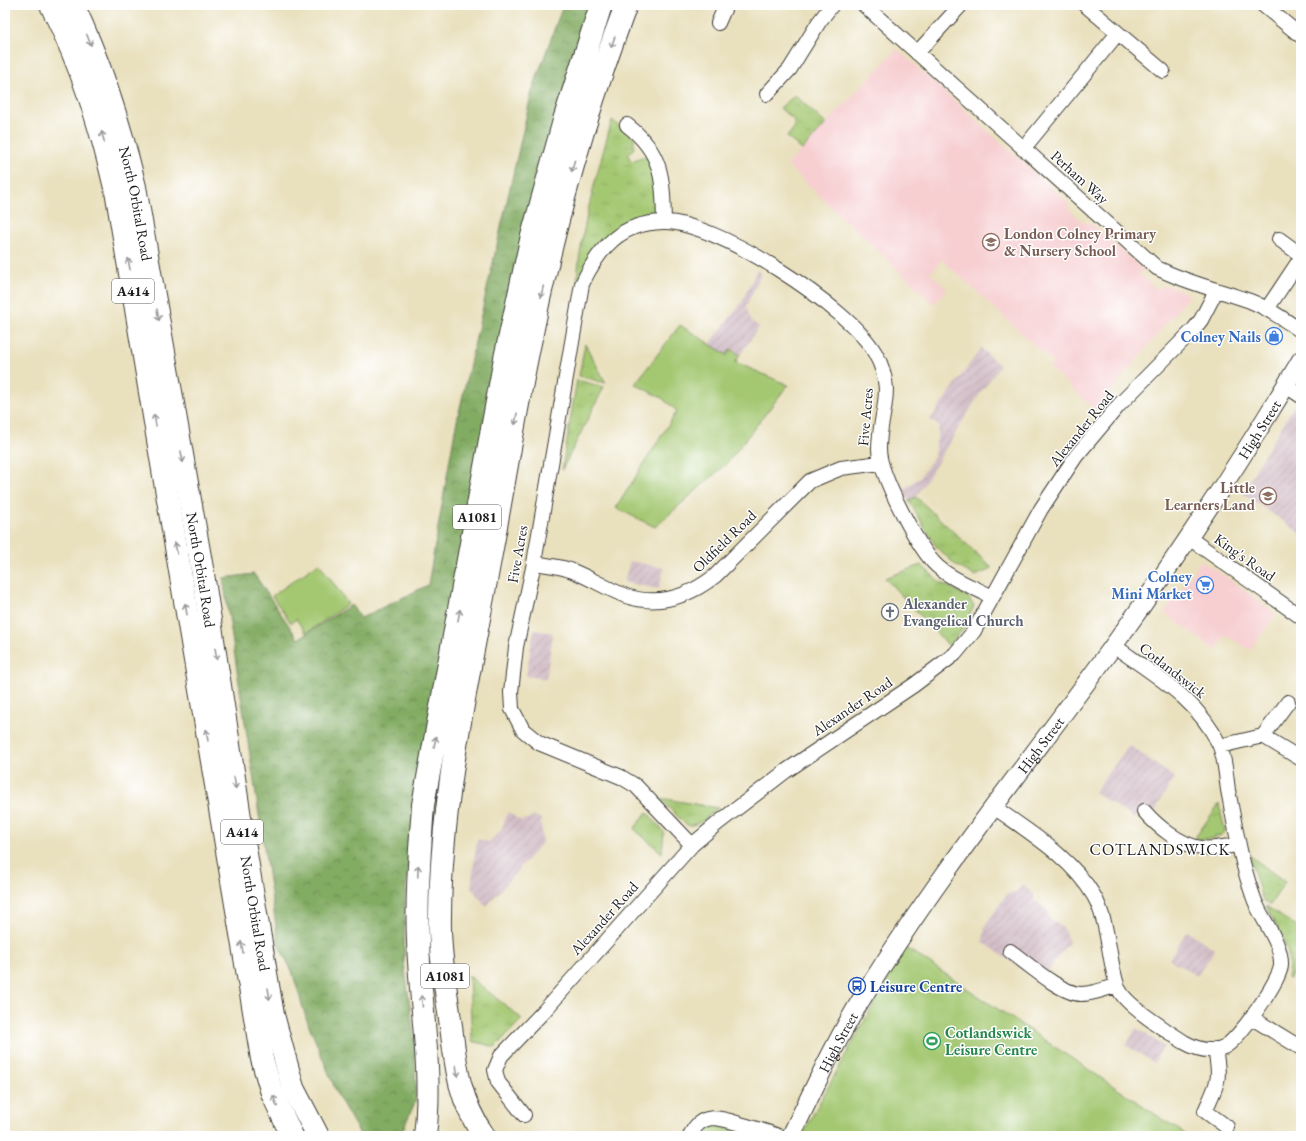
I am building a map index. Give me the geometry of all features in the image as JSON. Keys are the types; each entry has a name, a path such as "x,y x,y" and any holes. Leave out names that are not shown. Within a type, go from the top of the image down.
{"main road":[{"name":"North Orbital Road","path":"51,5 68,39 103,135 117,196 262,1059 272,1093 292,1136"},
{"name":"North Orbital Road","path":"73,5 105,80 121,130 135,187 203,574 241,824 273,1015 293,1088 318,1136"},
{"name":"A1081","path":"425,1136 428,1094 418,941 418,868 423,804 505,358 531,240 565,117 601,5"},
{"name":"A1081","path":"484,1136 471,1117 459,1086 448,1007 440,919 443,836 454,757 528,350 555,236 583,130 626,5"}],"street":[{"path":"718,23 726,5"},
{"path":"767,94 790,69 819,22 832,5"},
{"name":"Perham Way","path":"864,5 1157,268 1176,278 1251,302 1266,309 1301,330"},
{"path":"917,53 961,5"},
{"path":"1085,5 1163,71"},
{"path":"1263,5 1301,36"},
{"path":"1023,149 1118,33"},
{"path":"627,125 648,145 659,168 663,180 664,222"},
{"name":"Five Acres","path":"692,845 636,786 621,777 539,743 523,730 512,709 511,692 516,647 534,563 582,284 600,251 620,234 638,226 664,222 680,223 704,231 765,260 832,308 866,339 881,366 887,392 880,440 880,463 885,479 927,555 937,566 948,574 992,597"},
{"path":"1266,309 1301,257 1279,239"},
{"name":"Alexander Road","path":"524,1114 502,1088 496,1076 496,1064 501,1056 544,1011 692,845 718,823 786,771 941,666 955,654 974,631 1041,510 1076,456 1119,405 1194,329 1201,320 1216,291"},
{"name":"High Street","path":"791,1136 826,1065 863,997 901,937 1189,538 1301,360"},
{"path":"1286,386 1301,396"},
{"name":"Oldfield Road","path":"534,563 556,566 572,571 626,596 646,600 675,598 700,588 714,576 810,482 841,468 880,463"},
{"name":"King's Road","path":"1189,538 1301,617"},
{"name":"Cotlandswick","path":"1113,645 1188,699 1203,716 1220,746 1238,845 1253,898 1275,941 1281,958 1281,972 1252,1018 1228,1044 1215,1049"},
{"path":"1220,746 1263,736 1288,702"},
{"path":"1263,736 1301,758"},
{"path":"994,807 1044,842 1067,863 1086,884 1095,899 1101,914 1117,985 1120,993 1126,1000 1185,1042 1197,1048 1215,1049 1219,1074 1205,1111 1227,1127"},
{"path":"1144,810 1153,821 1192,846 1202,848 1238,845"},
{"path":"1010,951 1056,984 1073,994 1091,993 1117,985"},
{"path":"1252,1018 1301,1048"},
{"path":"690,1136 696,1124 708,1118 720,1118 778,1136"}],"shaded area":[{"name":"London Colney Primary & Nursery School","path":"897,49 1068,203 1070,211 1083,222 1094,225 1141,268 1143,270 1139,274 1156,289 1169,285 1190,295 1095,410 1049,367 1053,362 942,260 930,273 947,289 934,304 787,165"},
{"path":"757,270 761,274 746,306 751,321 759,327 740,355 732,349 727,355 710,344 742,302"},
{"path":"981,348 1000,366 979,395 916,497 909,501 903,490 920,477 934,457 939,426 930,420"},
{"path":"1296,403 1301,407 1301,534 1244,494 1255,470"},
{"path":"630,561 664,568 659,589 624,582"},
{"path":"1201,561 1231,580 1276,614 1250,650 1226,635 1216,650 1164,613"},
{"path":"534,630 553,633 546,679 526,676"},
{"path":"1129,745 1175,778 1157,805 1157,810 1133,818 1094,792"},
{"path":"508,812 521,821 535,816 541,819 542,843 486,906 471,888 477,839 489,842 501,830"},
{"path":"1022,885 1034,894 1034,900 1048,910 1049,918 1063,928 1069,942 1040,982 983,942 985,926 1006,895 1017,891"},
{"path":"1187,931 1215,949 1197,976 1169,959"},
{"path":"1136,1028 1164,1046 1154,1063 1126,1045"}],"green space":[{"path":"563,5 592,5 413,817 405,899 404,962 415,1045 416,1100 400,1136 361,1136 338,1096 306,1018 292,971 279,946 223,578 254,574 298,639 351,605 361,618 428,585 455,430 532,91"},
{"path":"795,95 826,124 802,150 787,137 794,128 794,120 780,108"},
{"path":"612,120 634,138 634,149 628,155 631,161 645,156 651,159 658,201 655,210 649,216 631,223 577,282 586,221"},
{"path":"680,325 727,355 731,349 740,355 735,362 788,385 727,463 655,527 616,508 677,411 662,398 635,384"},
{"path":"585,344 606,383 579,376"},
{"path":"577,380 604,387 562,470"},
{"path":"916,497 991,567 990,570 975,576 957,566 937,548 909,501"},
{"path":"319,563 348,604 306,633 296,619 291,623 272,596"},
{"path":"921,565 941,583 968,597 974,606 963,629 949,646 885,578"},
{"path":"660,798 718,808 701,822 690,826 685,824"},
{"path":"1219,804 1225,831 1215,838 1194,839"},
{"path":"647,812 664,832 662,853 634,829"},
{"path":"1249,855 1285,882 1270,905 1263,901"},
{"path":"1266,906 1301,930 1301,962 1289,980 1287,978 1289,958 1287,949 1284,940"},
{"path":"905,947 1188,1136 813,1136 804,1131"},
{"path":"469,976 522,1019 495,1047 472,1041"},
{"path":"711,1122 747,1136 702,1136"}],"place":[{"name":"London Colney Primary & Nursery School","path":"991,242"},
{"name":"Colney Nails","path":"1274,336"},
{"name":"Little Learners Land","path":"1268,496"},
{"name":"Colney Mini Market","path":"1205,585"},
{"name":"Alexander Evangelical Church","path":"890,612"},
{"name":"Leisure Centre","path":"857,986"},
{"name":"Cotlandswick Leisure Centre","path":"932,1041"}],"district":[{"name":"COTLANDSWICK","path":"1160,849"}]}
